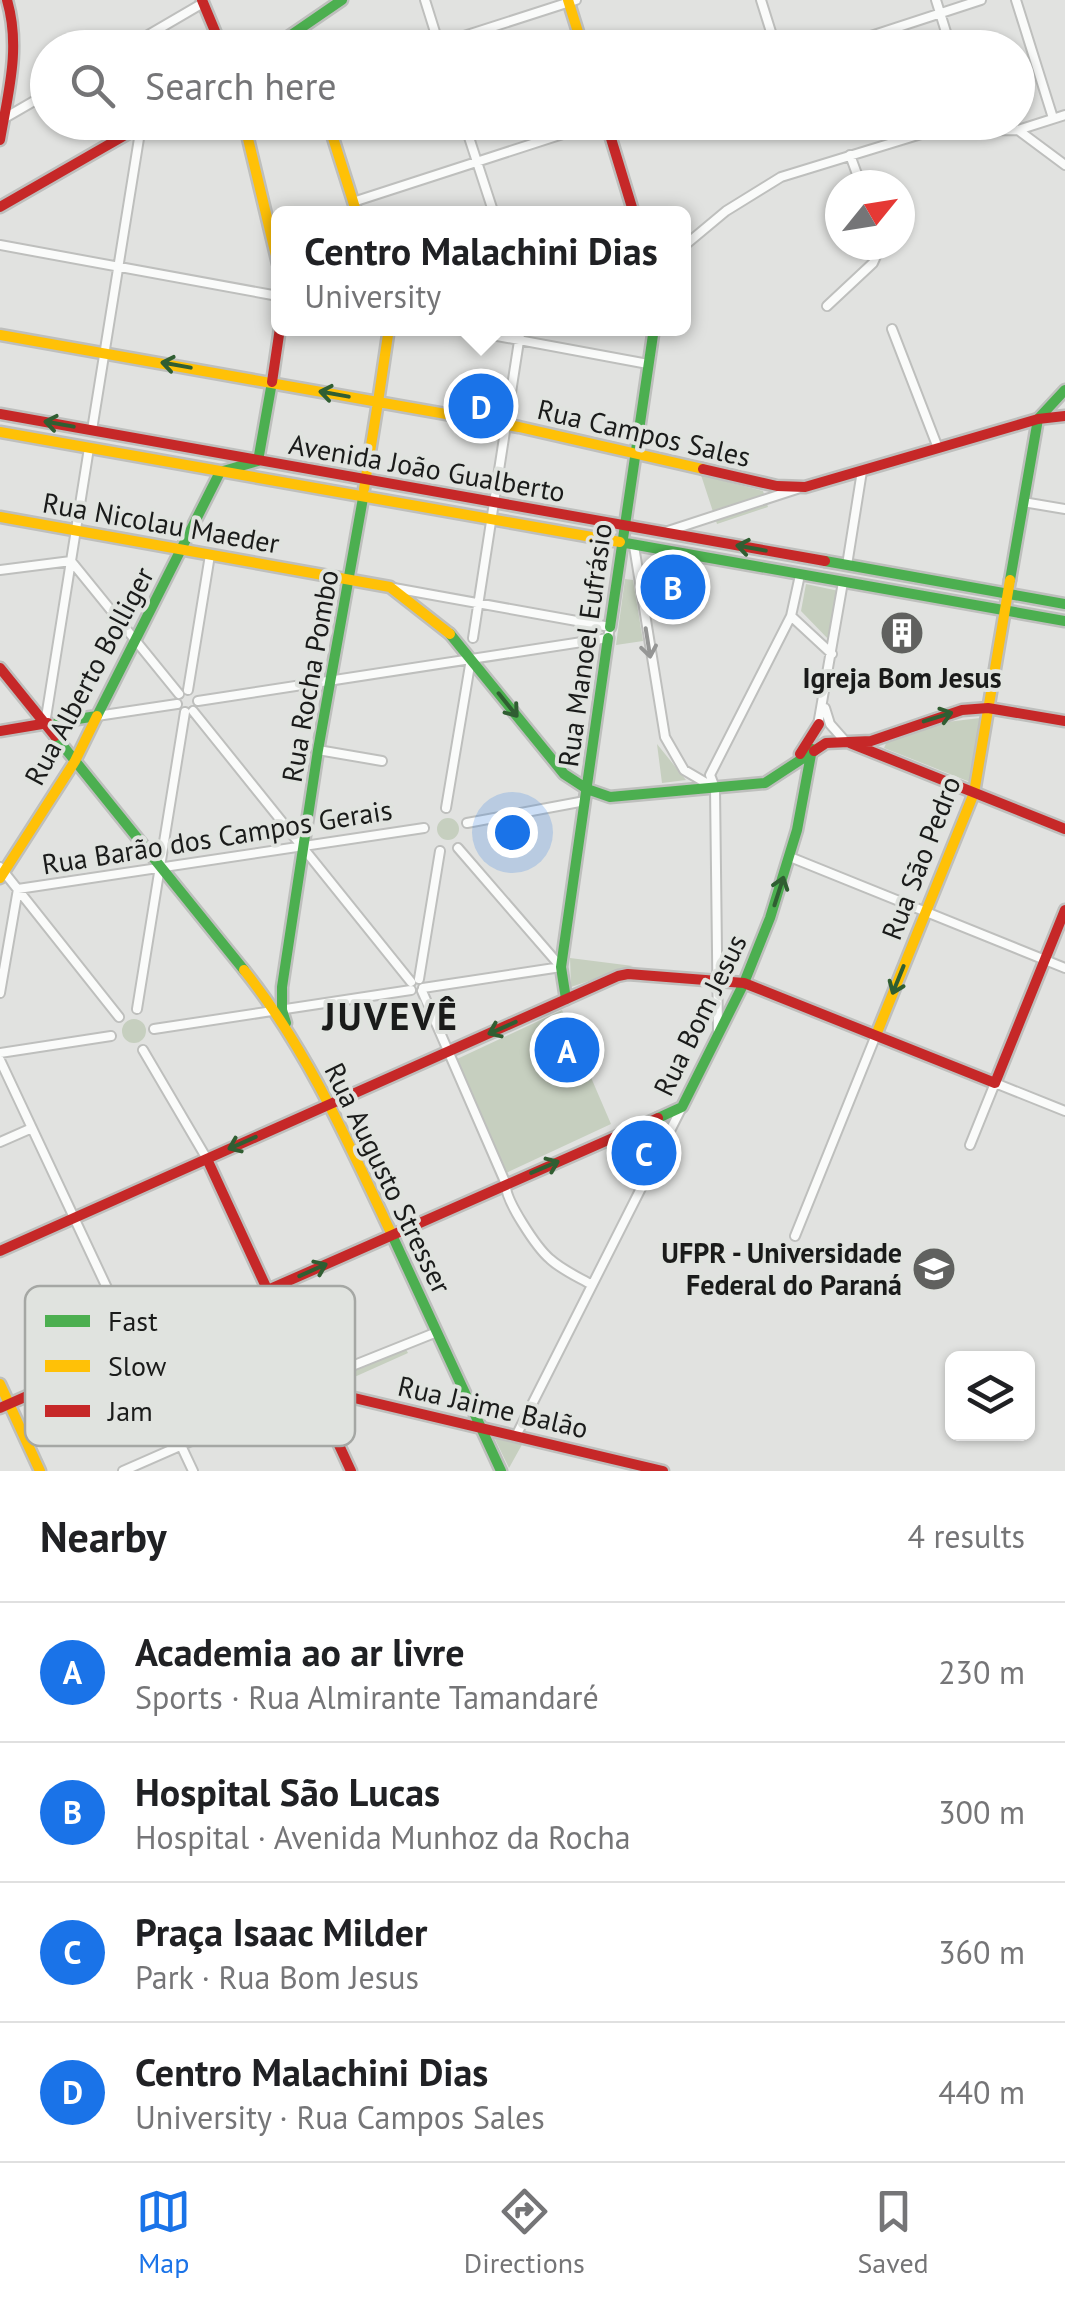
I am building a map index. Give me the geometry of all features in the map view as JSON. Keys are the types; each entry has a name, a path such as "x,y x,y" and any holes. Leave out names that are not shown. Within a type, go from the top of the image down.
{"main road":[{"path":"298,30 342,0"},
{"path":"0,140 14,59 4,1"},
{"path":"571,1 578,30"},
{"path":"202,2 214,30"},
{"path":"0,206 116,140"},
{"path":"248,140 271,235"},
{"path":"334,140 354,206"},
{"path":"609,140 631,206"},
{"name":"Rua Campos Sales","path":"0,335 507,425 766,485 805,487"},
{"path":"255,478 279,336"},
{"name":"Rua Rocha Pombo","path":"289,1032 278,1010 387,336"},
{"name":"Rua Manoel Eufrásio","path":"566,999 561,967 619,568 628,545 625,526 653,336"},
{"path":"1038,419 1065,390"},
{"name":"Avenida João Gualberto","path":"0,414 258,460 492,521 1065,621"},
{"path":"805,487 1038,419 1065,416"},
{"name":"Rua São Pedro","path":"876,1036 974,793 1038,419"},
{"name":"Avenida João Gualberto","path":"0,432 255,478 494,503 1065,604"},
{"path":"220,472 258,460"},
{"name":"Rua Alberto Bolliger","path":"1,872 75,760 92,717 136,640 220,472"},
{"name":"Rua Nicolau Maeder","path":"0,517 390,588"},
{"path":"390,588 430,614 586,795 623,798 765,783 826,743 871,741 941,715 988,708 1065,721"},
{"path":"0,668 51,723 55,736 278,1010"},
{"path":"3,730 92,717"},
{"path":"794,762 819,724"},
{"path":"3,730 32,730 55,736"},
{"path":"845,741 1065,828"},
{"name":"Rua Bom Jesus","path":"682,1107 744,983 790,857 812,749"},
{"path":"0,1251 623,974 744,983 995,1083 1065,910"},
{"path":"260,990 272,994 282,988"},
{"name":"Rua Augusto Stresser","path":"289,1032 332,1104 501,1471"},
{"path":"276,1286 682,1107"},
{"path":"206,1160 265,1286"},
{"path":"0,1384 5,1406 25,1443"},
{"name":"Rua Jaime Balão","path":"355,1398 663,1471"},
{"path":"454,1421 472,1408"},
{"path":"27,1446 40,1471"},
{"path":"339,1446 351,1471"}],"street":[{"path":"425,0 435,30"},
{"path":"762,0 771,30"},
{"path":"936,0 945,30"},
{"path":"889,30 982,0"},
{"path":"1016,0 1026,30"},
{"path":"487,30 571,1"},
{"path":"156,30 202,2"},
{"path":"1035,59 1054,118"},
{"path":"3,118 30,103"},
{"path":"1035,124 1065,114"},
{"path":"92,430 141,140"},
{"path":"470,140 491,206"},
{"path":"360,206 546,140"},
{"path":"691,240 766,184 901,140"},
{"path":"1031,140 1065,166"},
{"path":"850,155 856,170"},
{"path":"0,245 271,295"},
{"path":"827,306 874,260"},
{"path":"892,330 938,448"},
{"path":"495,336 648,364"},
{"path":"473,638 520,336"},
{"path":"51,723 90,448"},
{"path":"846,565 862,470"},
{"path":"664,533 805,487"},
{"path":"1024,502 1065,509"},
{"path":"628,545 637,570 665,738 684,770 715,788"},
{"path":"181,696 210,555"},
{"path":"0,570 72,561"},
{"path":"72,561 189,711 417,986 506,1184 510,1204 545,1254 592,1285"},
{"path":"619,568 629,565 637,570"},
{"path":"718,1035 715,788 710,774 791,616 800,574"},
{"name":"Rua Bom Jesus","path":"812,749 824,704 843,582"},
{"name":"Rua Nicolau Maeder","path":"390,588 590,624 609,633"},
{"path":"791,616 832,654"},
{"path":"590,624 595,634 591,641"},
{"path":"92,717 181,696 198,700 591,641 609,633"},
{"path":"446,808 471,659"},
{"path":"137,1010 189,711 198,700"},
{"path":"824,704 830,724 845,741"},
{"path":"318,750 382,761"},
{"path":"467,823 586,795"},
{"name":"Rua Barão dos Campos Gerais","path":"18,889 424,828"},
{"path":"458,848 561,967"},
{"path":"417,986 440,851"},
{"path":"790,857 1065,968"},
{"path":"1,872 118,1016"},
{"path":"0,993 18,889"},
{"path":"154,1029 561,967"},
{"path":"106,1286 0,1056 111,1036"},
{"name":"Rua São Pedro","path":"796,1236 876,1036"},
{"path":"143,1050 206,1160"},
{"path":"970,1145 995,1083 1065,1110"},
{"name":"Rua Bom Jesus","path":"516,1436 682,1107"},
{"path":"0,1142 32,1128"},
{"path":"355,1365 437,1332"},
{"path":"123,1471 179,1446"},
{"path":"182,1446 194,1471"}],"green space":[{"path":"701,475 763,491 768,507 717,524"},
{"path":"625,579 633,580 643,641 616,645"},
{"path":"806,584 839,591 831,642 801,611"},
{"path":"980,718 970,782 884,748 887,741 930,724"},
{"path":"657,744 686,780 662,783"},
{"path":"448,818 456,821 456,837 448,840 440,837 437,829 440,821"},
{"path":"570,958 633,966 571,987"},
{"path":"562,1010 611,1124 506,1173 457,1059"},
{"path":"134,1019 146,1031 134,1043 122,1031"},
{"path":"672,1117 644,1169 628,1137"},
{"path":"402,1342 408,1353 355,1377 355,1363"},
{"path":"492,1433 524,1441 509,1468"}],"traffic: fast":[{"path":"298,30 342,0"},
{"path":"610,627 653,336"},
{"path":"244,970 55,736 58,722 97,716 220,472 258,461 272,382"},
{"path":"1010,580 1038,419 1065,390"},
{"path":"286,1023 282,987 318,750 363,498"},
{"path":"620,542 1065,621"},
{"path":"825,561 1065,604"},
{"path":"450,634 564,774 587,789 610,797 765,783 814,751"},
{"path":"566,999 561,967 608,638"},
{"path":"658,1118 682,1107 744,983 770,918 797,830 812,749"},
{"path":"392,1235 501,1471"}],"traffic: slow":[{"path":"568,0 577,30"},
{"path":"248,140 271,235"},
{"path":"334,140 354,206"},
{"path":"0,335 519,427 703,469"},
{"path":"378,402 388,336"},
{"path":"364,489 378,402"},
{"path":"0,432 620,542"},
{"path":"0,517 390,587 450,634"},
{"path":"876,1035 974,793 1010,580"},
{"path":"0,878 75,761 97,716"},
{"path":"244,970 307,1065 392,1235"},
{"path":"0,1384 25,1438"},
{"path":"29,1446 40,1471"}],"traffic: jam":[{"path":"0,140 13,53 7,0"},
{"path":"202,0 214,30"},
{"path":"0,207 117,140"},
{"path":"611,140 632,206"},
{"path":"272,382 279,336"},
{"path":"0,414 825,561"},
{"path":"703,469 777,486 805,487 1038,419 1065,416"},
{"path":"0,668 55,736"},
{"path":"814,751 826,743 871,741 962,710 988,708 1065,721"},
{"path":"0,731 48,723"},
{"path":"800,754 819,724"},
{"path":"850,743 1065,829"},
{"path":"744,983 995,1083 1065,910"},
{"path":"0,1251 618,976 744,983"},
{"path":"277,1286 658,1118"},
{"path":"207,1159 266,1286"},
{"path":"0,1408 25,1397"},
{"path":"355,1398 663,1471"},
{"path":"339,1446 351,1471"}],"place":[{"name":"Centro Malachini Dias","path":"481,406"},
{"name":"Hospital São Lucas","path":"673,587"},
{"name":"Igreja Bom Jesus","path":"902,633"},
{"name":"Academia ao ar livre","path":"567,1050"},
{"name":"Praça Isaac Milder","path":"644,1153"},
{"name":"UFPR - Universidade Federal do Paraná","path":"934,1269"}],"district":[{"name":"JUVEVÊ","path":"391,1017"}]}
